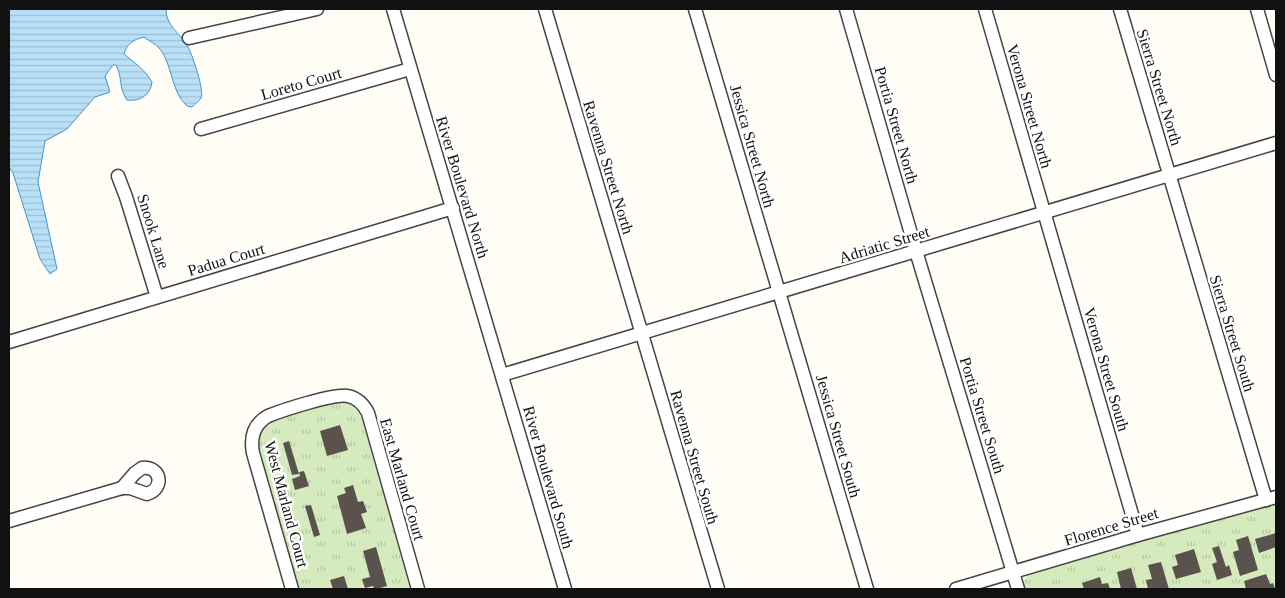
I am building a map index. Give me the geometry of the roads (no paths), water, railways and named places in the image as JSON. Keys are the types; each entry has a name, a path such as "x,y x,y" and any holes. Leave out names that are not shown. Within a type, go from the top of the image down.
{"street":[{"path":"189,38 317,9"},
{"name":"River Boulevard North","path":"393,9 502,375"},
{"name":"Ravenna Street North","path":"545,9 642,334"},
{"name":"Jessica Street North","path":"696,9 779,292"},
{"name":"Portia Street North","path":"846,9 916,251"},
{"name":"Verona Street North","path":"985,9 1043,212"},
{"name":"Sierra Street North","path":"1120,9 1169,175"},
{"path":"1257,9 1276,75"},
{"name":"Loreto Court","path":"201,129 410,69"},
{"name":"Adriatic Street","path":"502,375 1276,143"},
{"name":"Sierra Street South","path":"1169,175 1271,499"},
{"name":"Snook Lane","path":"118,176 157,297"},
{"name":"Padua Court","path":"9,342 452,208"},
{"name":"Verona Street South","path":"1043,212 1138,535"},
{"name":"Portia Street South","path":"916,251 1018,589"},
{"name":"Jessica Street South","path":"779,292 867,589"},
{"name":"Ravenna Street South","path":"642,334 718,589"},
{"name":"River Boulevard South","path":"502,375 565,589"},
{"name":"East Marland Court","path":"256,427 263,418 268,416 334,396 349,396 361,403 368,413 418,589"},
{"name":"West Marland Court","path":"256,427 252,439 253,453 292,589"},
{"path":"9,521 122,488"},
{"name":"Florence Street","path":"956,589 1138,535 1271,499"}],"water":[{"path":"9,9 166,9 168,20 189,49 202,94 201,98 192,107 187,106 178,94 160,49 144,37 140,38 129,45 124,54 143,70 152,82 147,94 140,99 127,100 122,91 116,65 113,65 105,76 110,92 95,97 67,129 45,141 38,182 57,269 50,274 40,259 13,173 9,167"}]}
